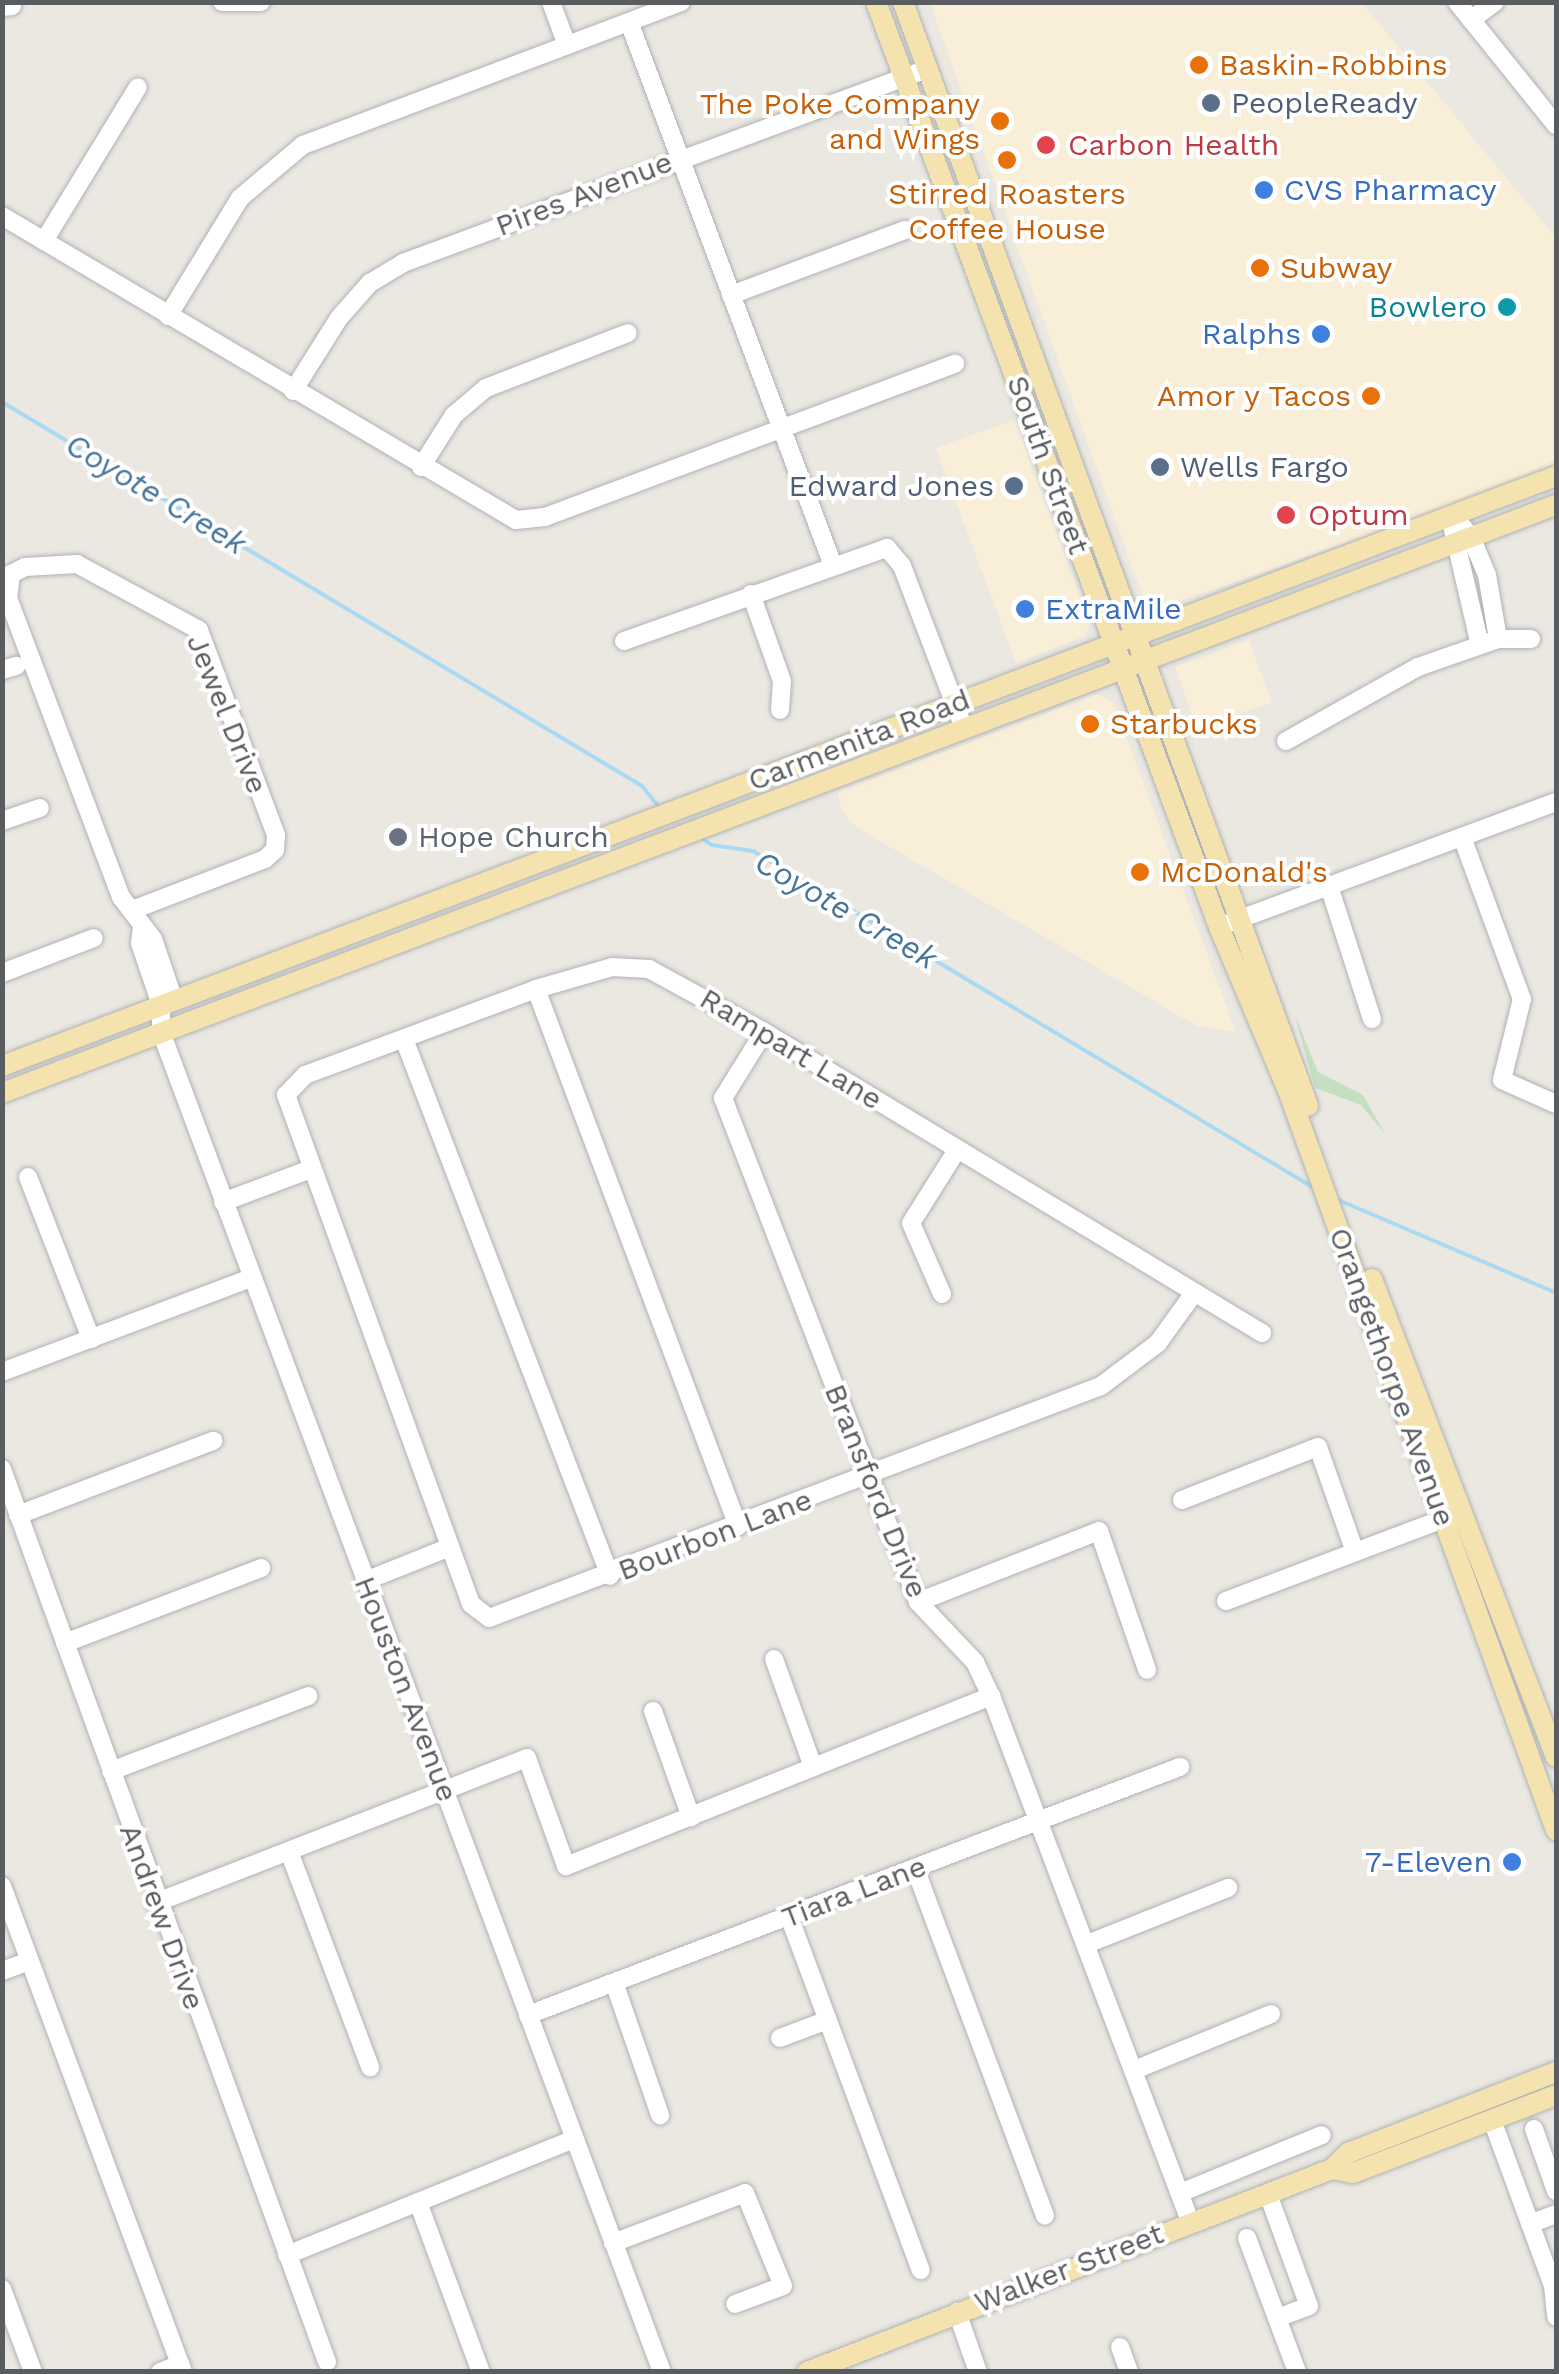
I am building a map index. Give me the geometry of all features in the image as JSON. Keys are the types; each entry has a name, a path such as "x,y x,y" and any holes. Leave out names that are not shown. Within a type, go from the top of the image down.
{"main road":[{"name":"South Street","path":"876,2 1220,927"},
{"name":"South Street","path":"902,2 1243,918"},
{"name":"Carmenita Road","path":"2,1066 1556,476"},
{"name":"Carmenita Road","path":"4,1086 161,1032 1556,505"},
{"name":"Orangethorpe Avenue","path":"1243,918 1298,1097 1453,1516 1556,1830"},
{"name":"Orangethorpe Avenue","path":"1220,927 1298,1097"},
{"name":"Orangethorpe Avenue","path":"1453,1516 1556,1757"},
{"name":"Walker Street","path":"808,2372 1190,2221 1332,2170 1354,2174 1506,2092 1556,2072"},
{"path":"1460,2132 1475,2114 1502,2104 1506,2092"},
{"name":"Walker Street","path":"1428,2133 1460,2132 1556,2095"}],"street":[{"path":"222,2 261,2"},
{"path":"551,2 566,45"},
{"path":"168,316 240,198 267,170 303,145 681,2"},
{"path":"1458,2 1556,125"},
{"path":"1471,20 1494,2"},
{"path":"629,22 832,564"},
{"name":"Pires Avenue","path":"293,391 339,318 370,284 403,263 928,69"},
{"path":"44,241 138,87"},
{"path":"2,216 421,467 523,521 954,364"},
{"path":"731,295 905,230"},
{"path":"421,467 454,415 486,388 628,332"},
{"path":"1452,515 1462,540 1487,576 1489,642"},
{"path":"624,641 832,564 887,548 902,566 964,728"},
{"name":"Jewel Drive","path":"139,918 265,859 275,850 276,835 199,630 77,564 25,567 11,574 8,598 120,897 139,918 170,989 162,1005"},
{"path":"751,594 782,681 780,710"},
{"path":"1286,741 1418,667 1489,642 1532,639"},
{"path":"1220,927 1556,802"},
{"path":"2,822 40,808"},
{"path":"1462,837 1522,998 1502,1080 1556,1104"},
{"path":"1329,886 1372,1019"},
{"path":"2,973 94,938"},
{"name":"Rampart Lane","path":"308,1170 288,1113 288,1091 306,1075 536,989 612,966 648,969 764,1032 1262,1333"},
{"path":"536,989 738,1526"},
{"name":"Houston Avenue","path":"162,1005 161,1032 223,1202 662,2372"},
{"name":"Bransford Drive","path":"764,1032 723,1098 918,1602 975,1662 991,1696 1137,2069 1190,2221"},
{"path":"404,1039 610,1576"},
{"path":"942,1294 911,1223 957,1150"},
{"path":"223,1202 308,1170 450,1547 365,1581"},
{"path":"28,1177 90,1339"},
{"path":"2,1372 252,1278"},
{"name":"Bourbon Lane","path":"450,1547 471,1604 483,1616 502,1617 1101,1386 1158,1343 1194,1292"},
{"path":"18,1515 213,1441"},
{"path":"1182,1500 1318,1447 1355,1552"},
{"name":"Andrew Drive","path":"2,1470 155,1903 327,2362"},
{"path":"1226,1601 1453,1516"},
{"path":"918,1602 1099,1531 1147,1670"},
{"path":"65,1642 261,1568"},
{"path":"774,1659 812,1767"},
{"path":"110,1771 308,1696"},
{"path":"155,1903 290,1854 528,1758 566,1866 991,1696"},
{"path":"653,1711 692,1817"},
{"name":"Tiara Lane","path":"528,2015 1180,1767"},
{"path":"290,1854 370,2066"},
{"path":"915,1868 1045,2215"},
{"path":"2,1886 182,2368 160,2372"},
{"path":"1087,1944 1228,1888"},
{"path":"789,1916 921,2270"},
{"path":"2,1971 29,1961"},
{"path":"615,1985 660,2115"},
{"path":"1137,2069 1272,2014"},
{"path":"780,2038 828,2020"},
{"path":"1492,2120 1553,2286 1556,2317"},
{"path":"1534,2128 1556,2190"},
{"path":"1180,2193 1322,2134"},
{"path":"287,2255 574,2139"},
{"path":"614,2243 745,2193 783,2286 734,2304"},
{"path":"1268,2194 1309,2306 1277,2318"},
{"path":"418,2202 481,2372"},
{"path":"1530,2224 1556,2214"},
{"path":"1247,2238 1298,2372"},
{"path":"2,2289 33,2372"},
{"path":"957,2312 978,2372"},
{"path":"1120,2347 1129,2372"}],"shaded area":[{"path":"930,3 1362,3 1556,238 1556,470 1157,609 1145,603"},
{"path":"1014,420 1090,624 1085,636 1016,663 936,448"},
{"path":"1249,640 1272,702 1197,729 1175,667"},
{"path":"1098,694 1113,702 1236,1032 1197,1026 856,827 842,811 838,792"}],"green space":[{"path":"1294,1013 1318,1072 1363,1095 1385,1134 1361,1105 1315,1088"}],"waterway":[{"name":"Coyote Creek","path":"2,402 642,786 660,808"},
{"name":"Coyote Creek","path":"700,837 712,845 753,851 1314,1188"},
{"name":"Coyote Creek","path":"1336,1199 1556,1293"}],"place":[{"name":"Baskin-Robbins","path":"1199,65"},
{"name":"PeopleReady","path":"1211,103"},
{"name":"The Poke Company and Wings","path":"1000,121"},
{"name":"Carbon Health","path":"1046,145"},
{"name":"Stirred Roasters Coffee House","path":"1007,160"},
{"name":"CVS Pharmacy","path":"1264,190"},
{"name":"Subway","path":"1260,268"},
{"name":"Bowlero","path":"1507,307"},
{"name":"Ralphs","path":"1321,334"},
{"name":"Amor y Tacos","path":"1371,396"},
{"name":"Wells Fargo","path":"1160,467"},
{"name":"Edward Jones","path":"1014,486"},
{"name":"Optum","path":"1286,515"},
{"name":"ExtraMile","path":"1025,609"},
{"name":"Starbucks","path":"1090,724"},
{"name":"Hope Church","path":"398,837"},
{"name":"McDonald's","path":"1140,872"},
{"name":"7-Eleven","path":"1512,1862"}]}
